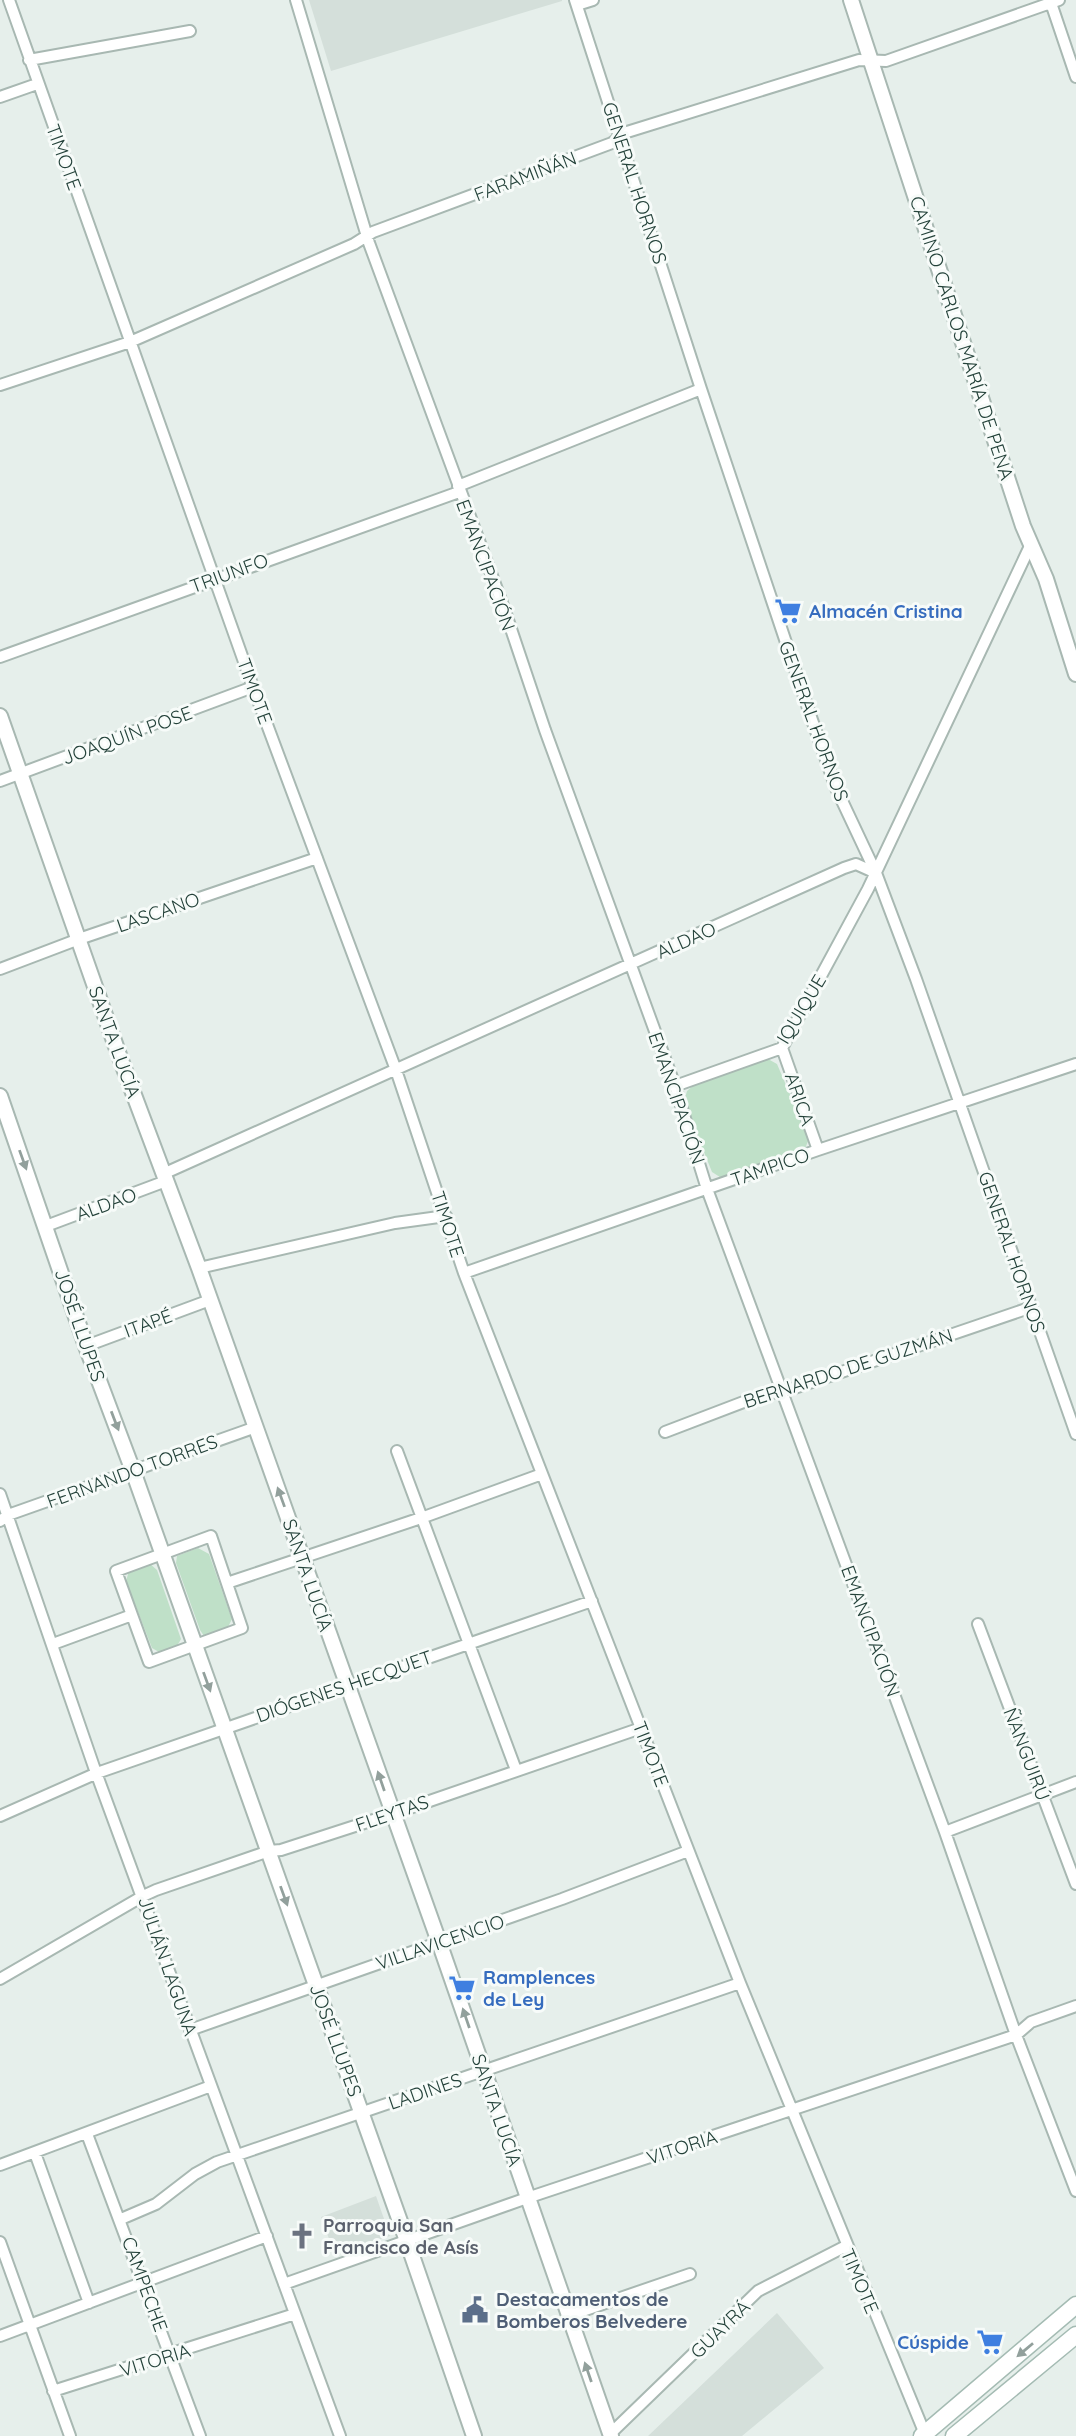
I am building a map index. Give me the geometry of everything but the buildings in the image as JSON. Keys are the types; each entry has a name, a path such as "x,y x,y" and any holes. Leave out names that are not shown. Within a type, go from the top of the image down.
{"main road":[{"path":"923,2435 1076,2305"},
{"path":"954,2436 1076,2335"}],"street":[{"name":"TIMOTE","path":"9,0 253,687 396,1070 464,1273 740,1983 923,2435"},
{"name":"EMANCIPACIÓN","path":"296,0 368,236 675,1086 707,1189 945,1832 1016,2035 1076,2191"},
{"path":"576,3 593,0"},
{"name":"CAMINO CARLOS MARÍA DE PENA","path":"851,0 948,299 1031,544 1046,579 1076,674"},
{"path":"1050,2 1076,77"},
{"name":"FARAMIÑÁN","path":"0,385 131,342 368,236 612,143 627,132 859,60 886,61 1050,2"},
{"name":"GENERAL HORNOS","path":"576,3 701,388 836,788 876,873 1076,1434"},
{"path":"29,61 190,32"},
{"path":"0,97 37,84"},
{"name":"TRIUNFO","path":"0,657 458,489 701,388"},
{"path":"876,873 1031,544"},
{"name":"JOAQUÍN POSE","path":"0,781 253,687"},
{"name":"SANTA LUCÍA","path":"0,716 439,1942 610,2435"},
{"name":"LASCANO","path":"0,970 79,939 317,858"},
{"name":"ALDAO","path":"46,1226 165,1177 844,868 856,864 876,873"},
{"name":"IQUIQUE","path":"675,1086 782,1048 876,873"},
{"name":"ARICA","path":"782,1048 818,1150"},
{"name":"TAMPICO","path":"464,1273 1076,1064"},
{"name":"JOSÉ LLUPES","path":"0,1096 86,1346 163,1553 474,2436"},
{"path":"198,1268 395,1223 446,1216"},
{"name":"ITAPÉ","path":"86,1346 210,1300"},
{"name":"BERNARDO DE GUZMÁN","path":"665,1432 767,1394 783,1392 1032,1307"},
{"name":"FERNANDO TORRES","path":"4,1518 256,1427"},
{"path":"397,1451 424,1517 516,1770"},
{"path":"227,1583 542,1474"},
{"name":"JULIÁN LAGUNA","path":"0,1494 4,1518 340,2436"},
{"path":"211,1536 242,1628 149,1661 116,1570 163,1553 211,1536"},
{"name":"DIÓGENES HECQUET","path":"0,1816 97,1773 592,1601"},
{"path":"52,1644 132,1615"},
{"name":"ÑANGUIRÚ","path":"978,1624 1076,1884"},
{"name":"FLEYTAS","path":"0,1979 143,1896 268,1851 281,1850 393,1814 641,1728"},
{"path":"945,1832 1076,1782"},
{"name":"VILLAVICENCIO","path":"190,2030 688,1851"},
{"name":"LADINES","path":"121,2220 156,2204 205,2168 236,2156 740,1983"},
{"name":"VITORIA","path":"284,2284 527,2198 1016,2035 1031,2022 1076,2006"},
{"path":"0,2165 211,2087"},
{"name":"CAMPECHE","path":"87,2134 200,2436"},
{"path":"35,2153 89,2303"},
{"path":"0,2336 267,2236"},
{"path":"0,2242 71,2436"},
{"name":"GUAYRÁ","path":"610,2435 758,2291 846,2246"},
{"path":"568,2316 690,2274"},
{"name":"VITORIA","path":"53,2391 295,2314"}],"shaded area":[{"path":"309,0 562,0 562,1 331,71"},
{"path":"376,2196 390,2236 335,2255 321,2217"},
{"path":"777,2313 824,2368 742,2436 648,2436"}],"green space":[{"path":"768,1059 777,1064 809,1139 804,1151 723,1179 712,1172 684,1102 687,1091 694,1085"},
{"path":"198,1548 209,1554 232,1619 227,1629 204,1636 176,1563 177,1556"},
{"path":"149,1563 157,1570 181,1639 177,1646 159,1652 152,1648 126,1581 129,1571"}],"place":[{"name":"Almacén Cristina","path":"788,611"},
{"name":"Ramplences de Ley","path":"462,1988"},
{"name":"Parroquia San Francisco de Asís","path":"302,2236"},
{"name":"Destacamentos de Bomberos Belvedere","path":"475,2310"},
{"name":"Cúspide","path":"990,2342"}]}
